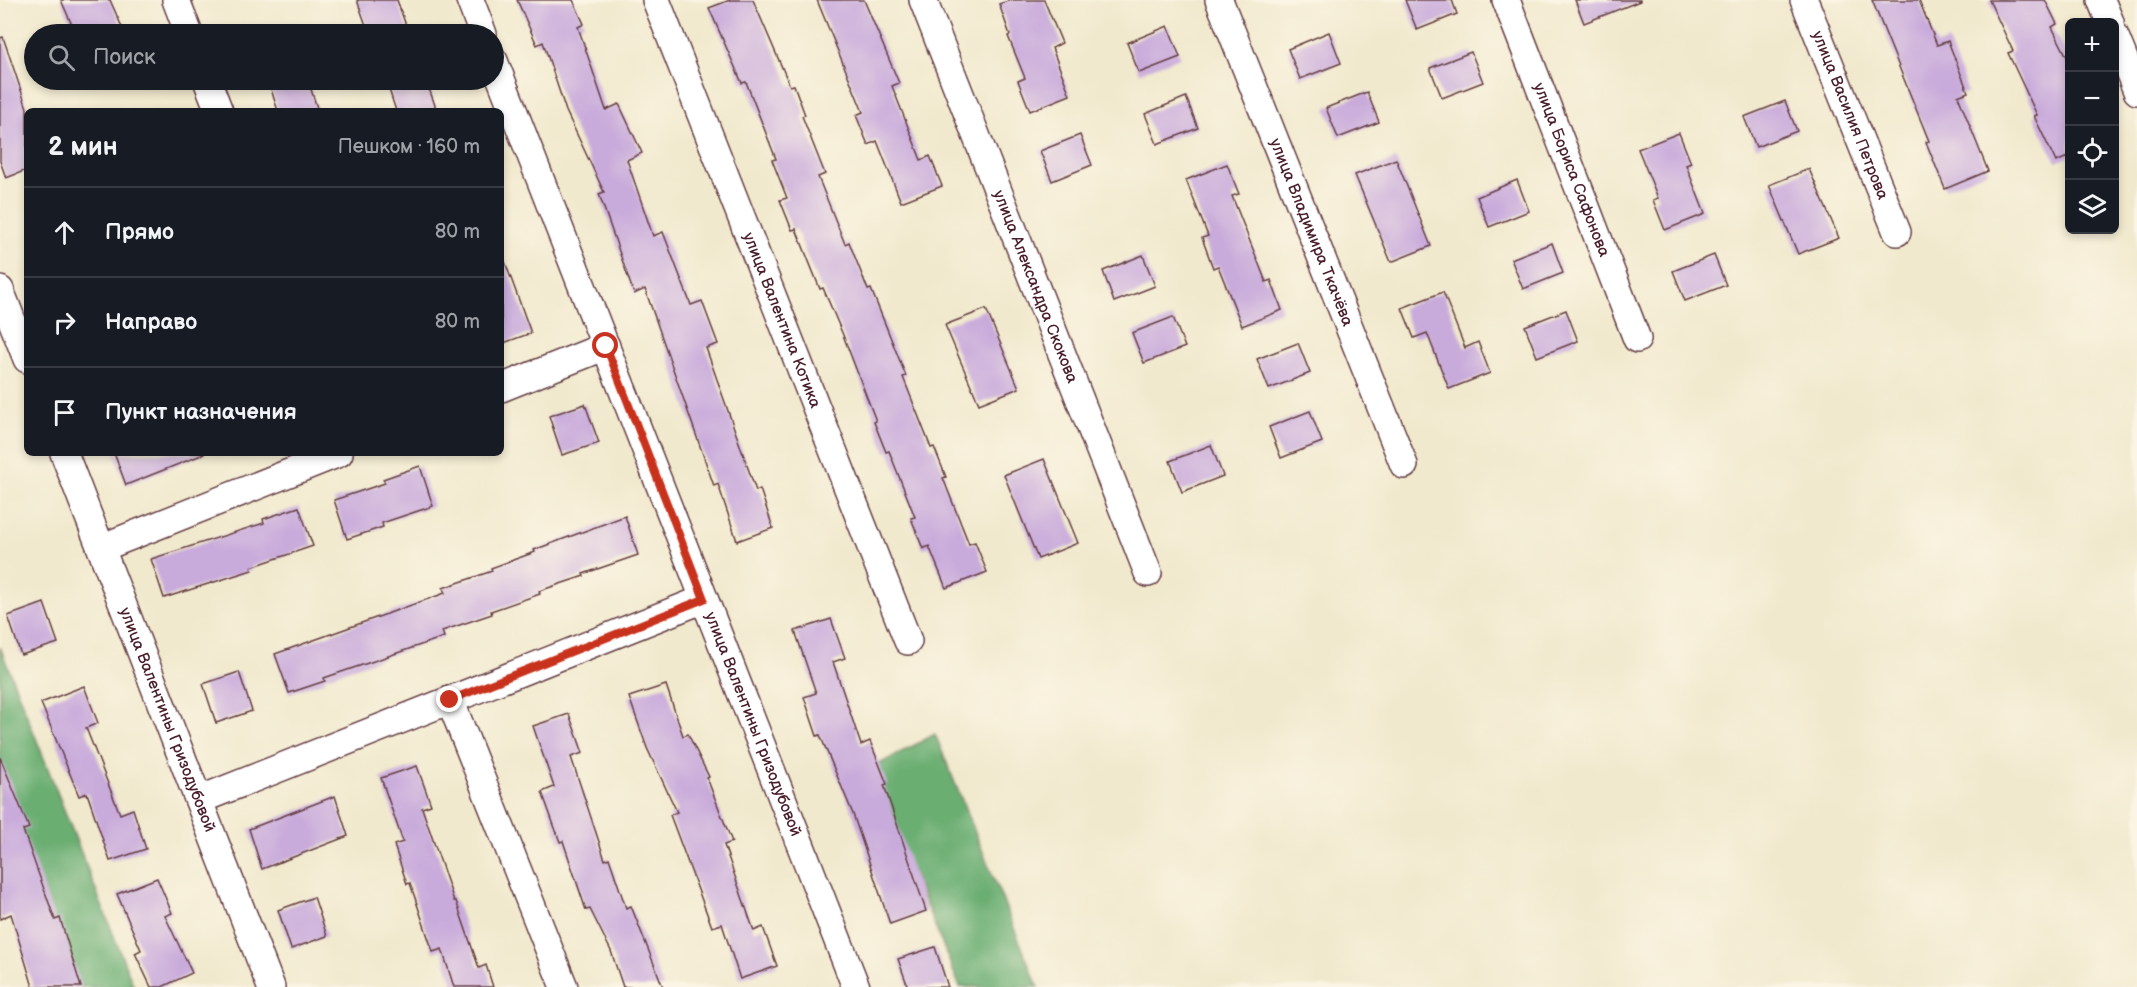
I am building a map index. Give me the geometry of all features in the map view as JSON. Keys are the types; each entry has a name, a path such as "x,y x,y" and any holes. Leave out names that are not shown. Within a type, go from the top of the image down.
{"street":[{"path":"176,0 185,24"},
{"path":"470,0 479,24"},
{"name":"улица Валентина Котика","path":"656,0 908,641"},
{"name":"улица Александра Скокова","path":"923,0 1148,573"},
{"name":"улица Владимира Ткачёва","path":"1219,0 1404,465"},
{"name":"улица Бориса Сафонова","path":"1506,0 1637,339"},
{"name":"улица Василия Петрова","path":"1804,0 1897,232"},
{"path":"2101,0 2108,18"},
{"path":"2119,44 2137,91"},
{"name":"улица Валентины Гризодубовой","path":"504,86 856,987"},
{"path":"211,90 218,108"},
{"path":"0,290 24,351"},
{"path":"504,387 606,346"},
{"name":"улица Валентины Гризодубовой","path":"65,456 272,987"},
{"path":"100,548 331,456"},
{"path":"199,800 704,599"},
{"path":"450,700 564,987"}],"green space":[{"path":"0,647 134,987 73,987 0,805"},
{"path":"935,734 1038,987 960,987 870,769"}],"building":[{"path":"61,0 110,0 121,24 72,24"},
{"path":"357,0 397,0 405,24 365,24"},
{"path":"517,0 573,0 584,24 578,27 606,110 619,104 642,153 627,160 653,236 663,232 691,305 702,301 718,344 706,348 756,491 760,489 773,528 737,541 718,484 714,486 645,289 634,294 599,194 604,192 566,111 543,42 537,45"},
{"path":"730,0 753,0 790,86 794,85 805,115 802,116 825,174 818,177 845,244 849,242 868,290 871,289 906,376 903,377 931,448 934,447 946,477 943,478 969,544 975,542 987,572 946,588 929,546 923,549 911,518 915,517 889,451 886,452 874,422 876,421 843,335 823,288 820,289 796,229 792,230 780,200 787,198 772,160 776,159 746,82 742,83 709,8"},
{"path":"817,0 864,0 899,83 892,86 921,160 930,156 942,186 901,202 877,141 868,145 856,115 863,112"},
{"path":"1011,0 1044,0 1062,43 1052,48 1070,95 1030,111 1018,81 1025,78 1008,36 1010,35 999,4"},
{"path":"1405,0 1452,0 1457,14 1417,30"},
{"path":"1575,0 1640,0 1640,1 1584,23"},
{"path":"1872,0 1919,0 1937,45 1948,41 1968,92 1958,96 1988,171 1945,189 1926,142 1929,141"},
{"path":"1989,0 2045,0 2057,24 2052,27 2065,53 2065,158 2056,162 2008,53 2013,51"},
{"path":"1168,26 1180,57 1139,73 1127,43"},
{"path":"1329,32 1341,63 1300,79 1288,49"},
{"path":"3,37 27,108 24,108 24,171 6,178 0,161 0,38"},
{"path":"1471,52 1483,82 1442,98 1430,68"},
{"path":"271,90 311,90 317,108 277,108"},
{"path":"389,90 430,90 436,108 395,108"},
{"path":"1367,92 1379,122 1338,138 1326,108"},
{"path":"1186,97 1198,128 1157,144 1145,114"},
{"path":"1785,101 1797,131 1756,147 1744,117"},
{"path":"1679,133 1691,163 1686,165 1705,214 1665,230 1653,200 1658,198 1638,149"},
{"path":"1080,135 1092,165 1052,181 1040,151"},
{"path":"1396,159 1431,246 1391,262 1355,175"},
{"path":"1227,164 1239,194 1232,196 1266,282 1271,280 1282,310 1242,326 1218,266 1213,268 1202,238 1208,236 1186,180"},
{"path":"1809,169 1839,238 1798,254 1769,185"},
{"path":"1517,180 1529,211 1489,227 1477,197"},
{"path":"1552,243 1563,273 1523,289 1511,259"},
{"path":"1143,255 1155,286 1114,302 1103,271"},
{"path":"1714,255 1726,285 1685,301 1673,271"},
{"path":"504,259 531,333 504,343"},
{"path":"1443,292 1465,348 1478,342 1490,373 1449,389 1427,333 1414,338 1402,308"},
{"path":"986,309 1019,388 979,404 945,325"},
{"path":"1566,310 1578,341 1537,357 1525,326"},
{"path":"1173,317 1185,347 1144,363 1132,333"},
{"path":"1298,343 1310,373 1269,389 1257,359"},
{"path":"585,404 599,443 562,455 549,416"},
{"path":"1310,411 1322,442 1281,458 1269,427"},
{"path":"1211,445 1223,476 1182,492 1170,461"},
{"path":"115,456 199,456 126,485"},
{"path":"1044,459 1078,543 1038,559 1004,475"},
{"path":"420,466 433,506 382,523 383,527 347,539 334,500 385,483 383,479"},
{"path":"299,507 313,546 251,567 252,570 164,598 151,559 264,523 263,519"},
{"path":"625,516 638,555 539,591 540,594 491,611 492,614 442,631 444,637 324,678 325,681 289,693 275,654 445,593 443,588 492,571 491,568 535,552 534,550"},
{"path":"44,603 58,643 21,655 8,616"},
{"path":"831,619 845,658 833,662 861,745 870,741 887,784 884,785 926,911 890,924 853,814 820,735 817,736 804,697 816,693 795,631"},
{"path":"239,672 252,711 216,723 203,684"},
{"path":"666,685 683,736 688,734 709,777 707,778 732,842 724,845 754,931 763,927 777,966 740,979 722,924 712,927 670,815 677,812 647,748 629,697"},
{"path":"84,686 98,723 86,728 120,814 133,809 146,849 110,861 87,793 79,796 41,703"},
{"path":"569,714 583,753 571,757 605,860 609,858 626,908 631,906 663,987 623,987 611,951 590,909 586,910 563,841 560,842 542,792 554,787 533,726"},
{"path":"0,757 29,828 23,830 55,920 60,918 81,987 33,987 11,914 0,919"},
{"path":"417,766 431,805 422,808 479,968 486,965 493,987 454,987 442,949 433,952 410,883 407,884 394,845 403,842 381,778"},
{"path":"335,796 348,836 262,869 249,829"},
{"path":"157,878 172,913 165,916 192,973 162,987 151,987 135,953 141,950 117,894"},
{"path":"314,897 327,936 291,949 278,910"},
{"path":"935,947 948,987 908,987 898,959"}],"route":[{"path":"450,700 704,599 606,346"}]}
